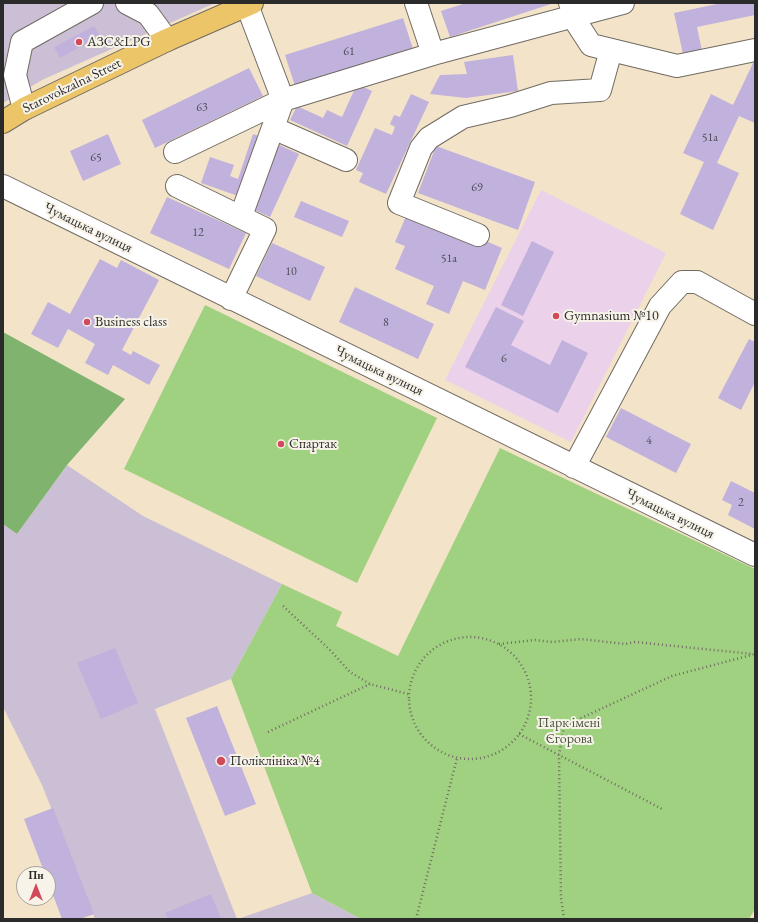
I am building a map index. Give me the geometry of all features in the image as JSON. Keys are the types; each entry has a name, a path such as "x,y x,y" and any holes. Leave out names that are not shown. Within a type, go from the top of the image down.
{"main road":[{"name":"Starovokzalna Street","path":"3,122 24,109 167,40 250,4"}],"street":[{"path":"24,109 15,75 22,42 92,3"},
{"path":"127,3 148,14 167,40"},
{"path":"416,3 433,54"},
{"path":"175,152 283,100 572,9 623,3"},
{"path":"241,216 283,100 250,4"},
{"path":"572,9 578,25 592,45 677,66 755,50"},
{"path":"478,234 399,203 421,148 429,138 463,117 510,106 551,93 600,90 611,50"},
{"path":"273,128 346,160"},
{"name":"Чумацька вулиця","path":"3,186 755,556"},
{"path":"177,186 265,229 232,298"},
{"path":"574,467 660,306 682,282 697,282 755,314"}],"path":[{"path":"283,606 329,648 350,672 370,684 408,694"},
{"path":"465,636 482,638 499,644 513,654 520,663 530,684 531,702 527,719 519,734 507,747 492,755 474,759 457,758 440,752 431,745 416,728 410,711 408,694 414,672 420,661 432,649 448,640 465,636"},
{"path":"499,644 534,640 552,642 581,639 625,644 635,642 755,654"},
{"path":"564,919 561,898 559,755 564,726 578,718 638,693 672,676 755,654"},
{"path":"268,732 370,684"},
{"path":"519,734 664,810"},
{"path":"416,919 457,758"}],"shaded area":[{"path":"3,3 215,3 42,80 3,103"},
{"name":"Gymnasium №10","path":"541,190 666,253 571,442 445,380"},
{"path":"67,465 143,516 282,584 231,679 155,709 237,919 95,919 42,785 3,707 3,524 17,534"},
{"path":"312,893 361,919 238,919"}],"green space":[{"name":"Спартак","path":"205,305 437,418 357,583 124,469"},
{"path":"3,332 125,399 67,465 17,534 3,524"},
{"name":"Парк імені Єгорова","path":"500,448 755,569 755,909 749,919 361,919 312,893 231,679 282,584 342,612 336,626 398,656"}],"building":[{"path":"466,3 551,4 450,37 441,11"},
{"path":"722,3 755,3 755,15 697,27 702,51 683,54 674,13"},
{"path":"403,18 413,49 295,86 285,55"},
{"path":"94,26 100,36 60,58 54,47"},
{"path":"513,55 518,91 466,98 430,94 440,75 467,74 464,62"},
{"path":"755,59 755,123 739,116 717,163 739,173 713,230 680,214 704,162 683,153 711,94 733,105"},
{"path":"249,68 263,96 155,148 142,120"},
{"path":"357,84 372,91 347,146 290,120 297,106 323,118 327,110 342,117"},
{"path":"411,94 429,102 386,194 359,182 363,173 356,170 375,128 392,135 395,127 390,124 394,115 400,117"},
{"path":"108,134 121,164 83,181 70,151"},
{"path":"253,134 265,138 244,198 201,183 210,157 234,165 230,176 238,179"},
{"path":"277,144 299,154 270,217 248,207"},
{"path":"436,146 535,182 518,230 418,193"},
{"path":"167,197 246,233 229,269 150,233"},
{"path":"301,201 349,221 342,237 294,217"},
{"path":"407,214 463,231 502,248 485,290 463,281 449,314 426,304 434,286 395,269 405,246 395,242"},
{"path":"532,241 554,252 523,316 501,305"},
{"path":"272,243 325,267 310,301 256,276"},
{"name":"Business class","path":"100,259 117,268 121,260 159,280 122,350 131,355 133,351 160,365 149,385 113,365 108,375 85,363 95,344 68,329 58,348 31,334 48,302 70,314"},
{"path":"355,287 434,324 418,359 339,322"},
{"path":"496,307 524,321 511,345 550,365 562,340 588,353 558,413 465,367"},
{"path":"749,339 755,342 755,382 741,410 718,398"},
{"path":"621,408 691,444 676,473 606,437"},
{"path":"731,481 755,493 755,529 728,515 732,505 722,500"},
{"path":"115,648 138,703 101,719 77,663"},
{"name":"Поліклініка №4","path":"217,706 256,804 225,816 186,718"},
{"path":"53,808 94,914 80,919 62,919 56,903 56,866 42,866 24,819"},
{"path":"211,894 221,919 168,919 165,913"}],"place":[{"name":"АЗС&LPG","path":"79,42"},
{"name":"Gymnasium №10","path":"556,316"},
{"name":"Business class","path":"87,322"},
{"name":"Спартак","path":"281,444"},
{"name":"Поліклініка №4","path":"221,761"}]}
